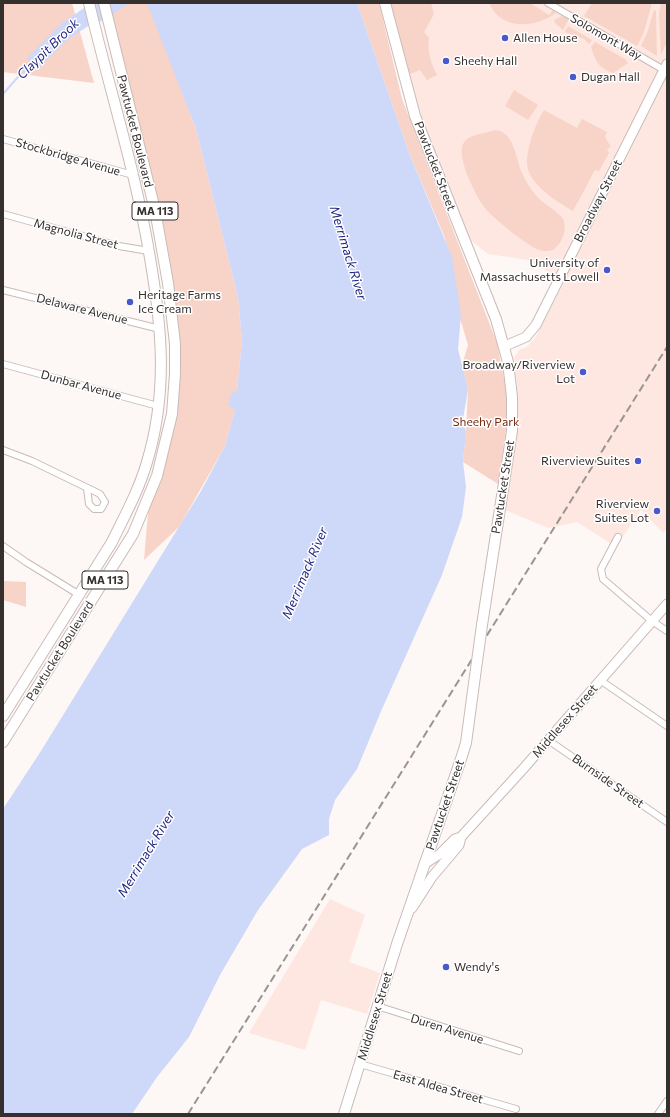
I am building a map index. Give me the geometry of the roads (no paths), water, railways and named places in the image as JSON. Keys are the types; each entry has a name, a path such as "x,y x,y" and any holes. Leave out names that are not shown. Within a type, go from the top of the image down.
{"main road":[{"name":"Pawtucket Boulevard","path":"3,716 78,594 112,542 135,495 147,462 158,406 161,377 160,329 149,251 134,175 89,3"},
{"name":"Pawtucket Boulevard","path":"3,742 133,534 157,476 172,414 175,374 175,344 168,283 155,210 104,3"},
{"name":"Pawtucket Street","path":"385,3 415,116 482,283 505,346 511,382 512,431 482,625 466,743 455,779 424,864"},
{"name":"Broadway Street","path":"505,346 526,337 536,325 665,67"},
{"name":"Middlesex Street","path":"406,918 432,877 459,845 461,837 667,604"},
{"name":"Middlesex Street","path":"344,1114 377,1006 424,864 440,854 454,839 461,837"}],"street":[{"name":"Solomont Way","path":"548,3 665,67"},
{"name":"Stockbridge Avenue","path":"3,139 134,175"},
{"name":"Magnolia Street","path":"3,214 119,246 149,251"},
{"name":"Delaware Avenue","path":"3,290 160,329"},
{"name":"Dunbar Avenue","path":"3,364 158,406"},
{"path":"3,450 32,461 87,488"},
{"path":"618,537 601,569 601,574 604,579 652,621 667,631"},
{"path":"3,546 78,594"},
{"path":"600,680 667,726"},
{"name":"Burnside Street","path":"548,740 667,822"},
{"name":"Duren Avenue","path":"377,1006 519,1051"},
{"name":"East Aldea Street","path":"360,1064 516,1109"},
{"path":"658,1114 667,1101"}],"water":[{"path":"92,3 129,3 104,20 88,26 67,40 39,68 27,58 63,22"},
{"name":"Merrimack River","path":"147,3 357,3 409,153 452,257 461,315 458,349 468,389 463,419 466,432 463,462 466,487 462,517 442,575 357,769 335,800 329,819 329,835 302,849 258,910 220,975 189,1037 157,1077 132,1114 3,1114 3,809 41,751 201,491 225,446 235,410 228,405 232,392 237,391 242,341 238,297 196,129"}],"waterway":[{"name":"Claypit Brook","path":"3,94 33,60"}],"railway":[{"path":"188,1114 667,347"}],"place":[{"name":"Allen House","path":"505,38"},
{"name":"Sheehy Hall","path":"446,61"},
{"name":"Dugan Hall","path":"573,77"},
{"name":"University of Massachusetts Lowell","path":"607,270"},
{"name":"Heritage Farms Ice Cream","path":"130,302"},
{"name":"Broadway/Riverview Lot","path":"583,372"},
{"name":"Riverview Suites","path":"638,461"},
{"name":"Riverview Suites Lot","path":"657,511"},
{"name":"Wendy's","path":"446,967"}],"park label":[{"name":"Sheehy Park","path":"486,422"}]}
